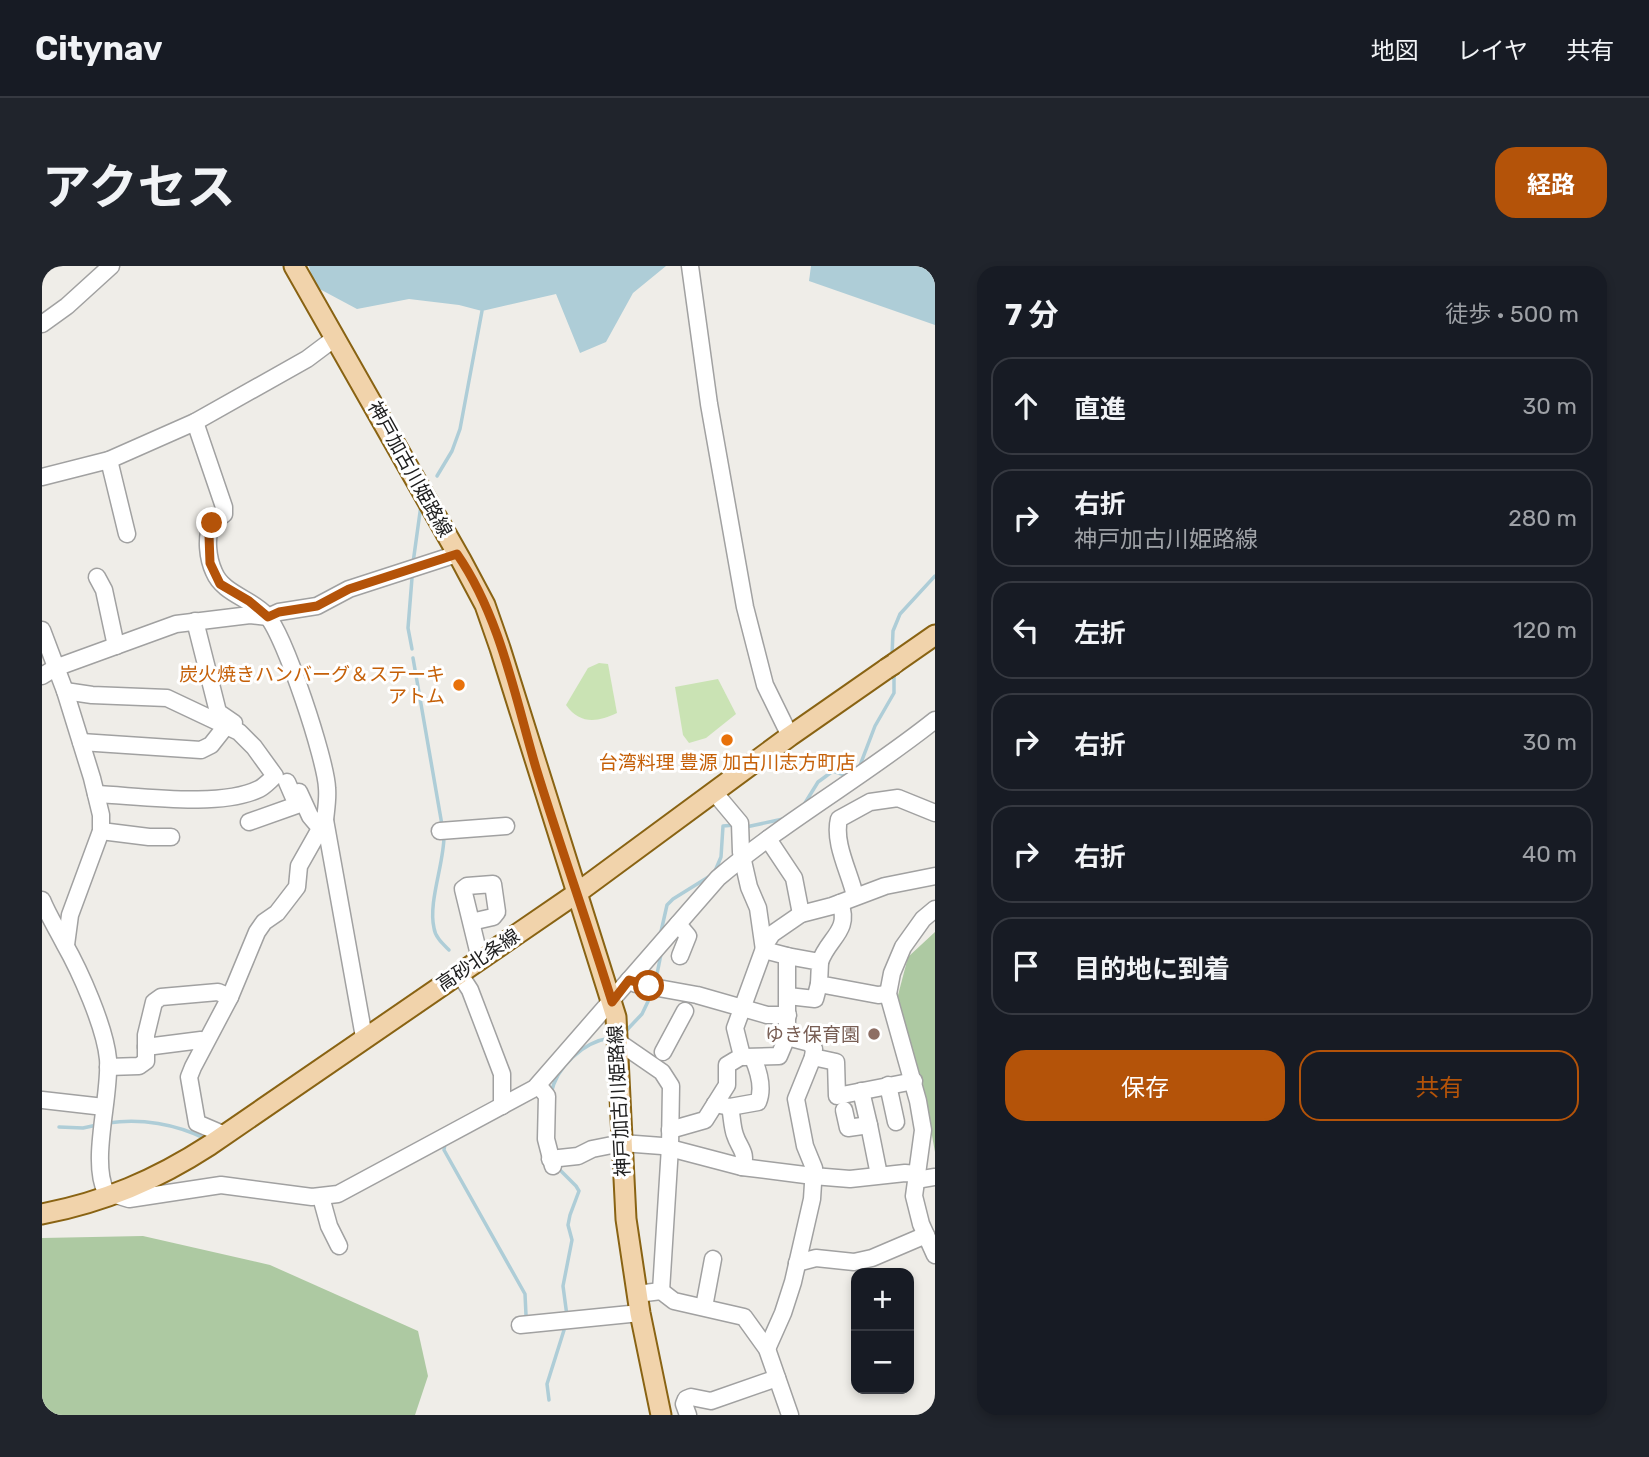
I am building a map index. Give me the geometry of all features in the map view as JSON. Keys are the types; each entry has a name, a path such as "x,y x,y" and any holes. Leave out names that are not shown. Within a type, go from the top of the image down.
{"main road":[{"name":"神戸加古川姫路線","path":"294,266 485,605 500,648 612,1002 617,1038 626,1219 638,1303 661,1415"},
{"name":"高砂北条線","path":"42,1214 115,1196 187,1160 577,893 790,736 935,635"}],"street":[{"path":"42,324 111,266"},
{"path":"690,266 709,404 745,607 765,685 790,736"},
{"path":"42,477 109,460 195,422 307,359 335,338"},
{"path":"195,422 224,507 224,514 212,523 209,535 210,563 220,584 249,601 268,617 292,668 320,756 327,786 323,825 365,1037"},
{"path":"109,460 127,534"},
{"path":"49,672 160,628 250,615 268,617 279,612 317,606 349,589 457,554"},
{"path":"97,577 104,590 116,646"},
{"path":"81,742 201,750 233,729 234,723 218,712 195,621"},
{"path":"42,630 49,672 65,691 81,742 96,794 101,831 69,915 66,945"},
{"path":"65,691 92,695 167,698 233,729 254,747 281,779 297,805 249,822"},
{"path":"42,900 66,945 104,1038 108,1067 103,1118 103,1186 106,1192 129,1199 214,1185 321,1197 338,1194 538,1085 718,878 743,857 887,757 935,720"},
{"path":"281,779 296,788 310,816 323,825"},
{"path":"96,794 167,798 233,797 281,779"},
{"path":"714,792 740,823 741,852 749,887 758,908 764,950"},
{"path":"855,896 841,846 837,826 839,820 870,802 898,797 935,813"},
{"path":"225,1135 197,1123 189,1077 230,997 257,933 297,887 299,866 323,825"},
{"path":"443,831 506,826"},
{"path":"101,831 171,837"},
{"path":"768,839 794,878 802,914"},
{"path":"722,1105 748,1105 758,1102 761,1097 760,1075 748,1057 735,1028 772,934 802,914 885,886 935,876"},
{"path":"788,996 815,999 820,962 828,943 839,935 842,929 843,910 840,903"},
{"path":"935,909 923,919 903,947 892,973 888,994 914,1081 923,1130 915,1196 926,1235 935,1255"},
{"path":"471,922 480,959"},
{"path":"678,924 688,936 680,956"},
{"path":"764,950 820,962"},
{"path":"670,1130 705,1120 722,1105 727,1085 727,1065 748,1057 779,1056 787,1037 787,956"},
{"path":"459,973 470,990 502,1074 506,1104"},
{"path":"629,980 707,997 767,1015 788,1014"},
{"path":"819,984 878,995 888,994"},
{"path":"108,1067 139,1066 146,1062 146,1035 154,1002 161,997 218,992 230,997"},
{"path":"663,1052 685,1011"},
{"path":"767,1349 783,1313 797,1263 812,1199 814,1168 805,1146 796,1099 814,1049 810,1043 787,1037"},
{"path":"617,1038 662,1072 669,1081 670,1147 661,1291"},
{"path":"146,1047 201,1040"},
{"path":"638,1056 680,1050"},
{"path":"813,1056 836,1062 837,1096 914,1081"},
{"path":"538,1085 547,1096 546,1139 553,1161 578,1157 592,1149 622,1143 670,1147 742,1167 813,1177 850,1179 905,1172 917,1177 935,1177"},
{"path":"888,1085 896,1122"},
{"path":"861,1091 879,1175"},
{"path":"42,1100 103,1118"},
{"path":"722,1105 744,1152 742,1167"},
{"path":"844,1110 848,1128 869,1125"},
{"path":"321,1197 329,1226 339,1246"},
{"path":"797,1263 816,1258 855,1262 872,1258 926,1235"},
{"path":"704,1307 713,1259"},
{"path":"520,1325 567,1320 638,1303 661,1291"},
{"path":"661,1291 674,1301 744,1317 767,1349 790,1415"},
{"path":"688,1415 684,1404 686,1399 691,1397 711,1402 777,1378"}],"green space":[{"path":"599,663 608,664 617,713 596,720 583,719 566,705 588,668"},
{"path":"718,679 736,714 706,738 689,743 683,735 675,687"},
{"path":"935,932 935,1152 925,1098 897,999 908,957"},
{"path":"143,1236 270,1265 418,1331 428,1376 415,1415 42,1415 42,1238"}],"water":[{"path":"309,266 666,266 633,293 606,342 580,353 556,294 482,311 459,305 409,299 357,309 314,286"},
{"path":"811,266 935,266 935,325 809,281"}],"waterway":[{"path":"437,476 452,451 460,429 482,311"},
{"path":"413,563 421,505"},
{"path":"892,656 893,631 900,614 935,576"},
{"path":"412,578 408,628 412,649"},
{"path":"413,658 442,825"},
{"path":"859,768 875,726 894,693 894,673"},
{"path":"805,803 818,782 833,771 847,776 850,774"},
{"path":"746,827 783,819"},
{"path":"715,871 721,857 723,826 735,825"},
{"path":"444,836 433,918 436,934 449,950"},
{"path":"660,936 667,905 710,876"},
{"path":"655,984 661,954"},
{"path":"624,1033 642,1014 653,991"},
{"path":"551,1094 559,1074 572,1057 590,1045 610,1038"},
{"path":"108,1123 158,1123 183,1129 206,1139"},
{"path":"59,1127 83,1128 97,1125"},
{"path":"445,1144 444,1150 525,1294 526,1315"},
{"path":"558,1168 579,1191 568,1225 572,1240 563,1286 567,1316"},
{"path":"549,1400 547,1384 565,1327"}],"place":[{"name":"炭火焼きハンバーグ＆ステーキ アトム","path":"459,685"},
{"name":"台湾料理 豊源 加古川志方町店","path":"727,740"},
{"name":"ゆき保育園","path":"874,1034"}],"route":[{"path":"212,523 209,535 210,563 220,584 249,601 268,617 279,612 317,606 349,589 457,554 485,605 500,648 612,1002 629,980 649,986"}]}
